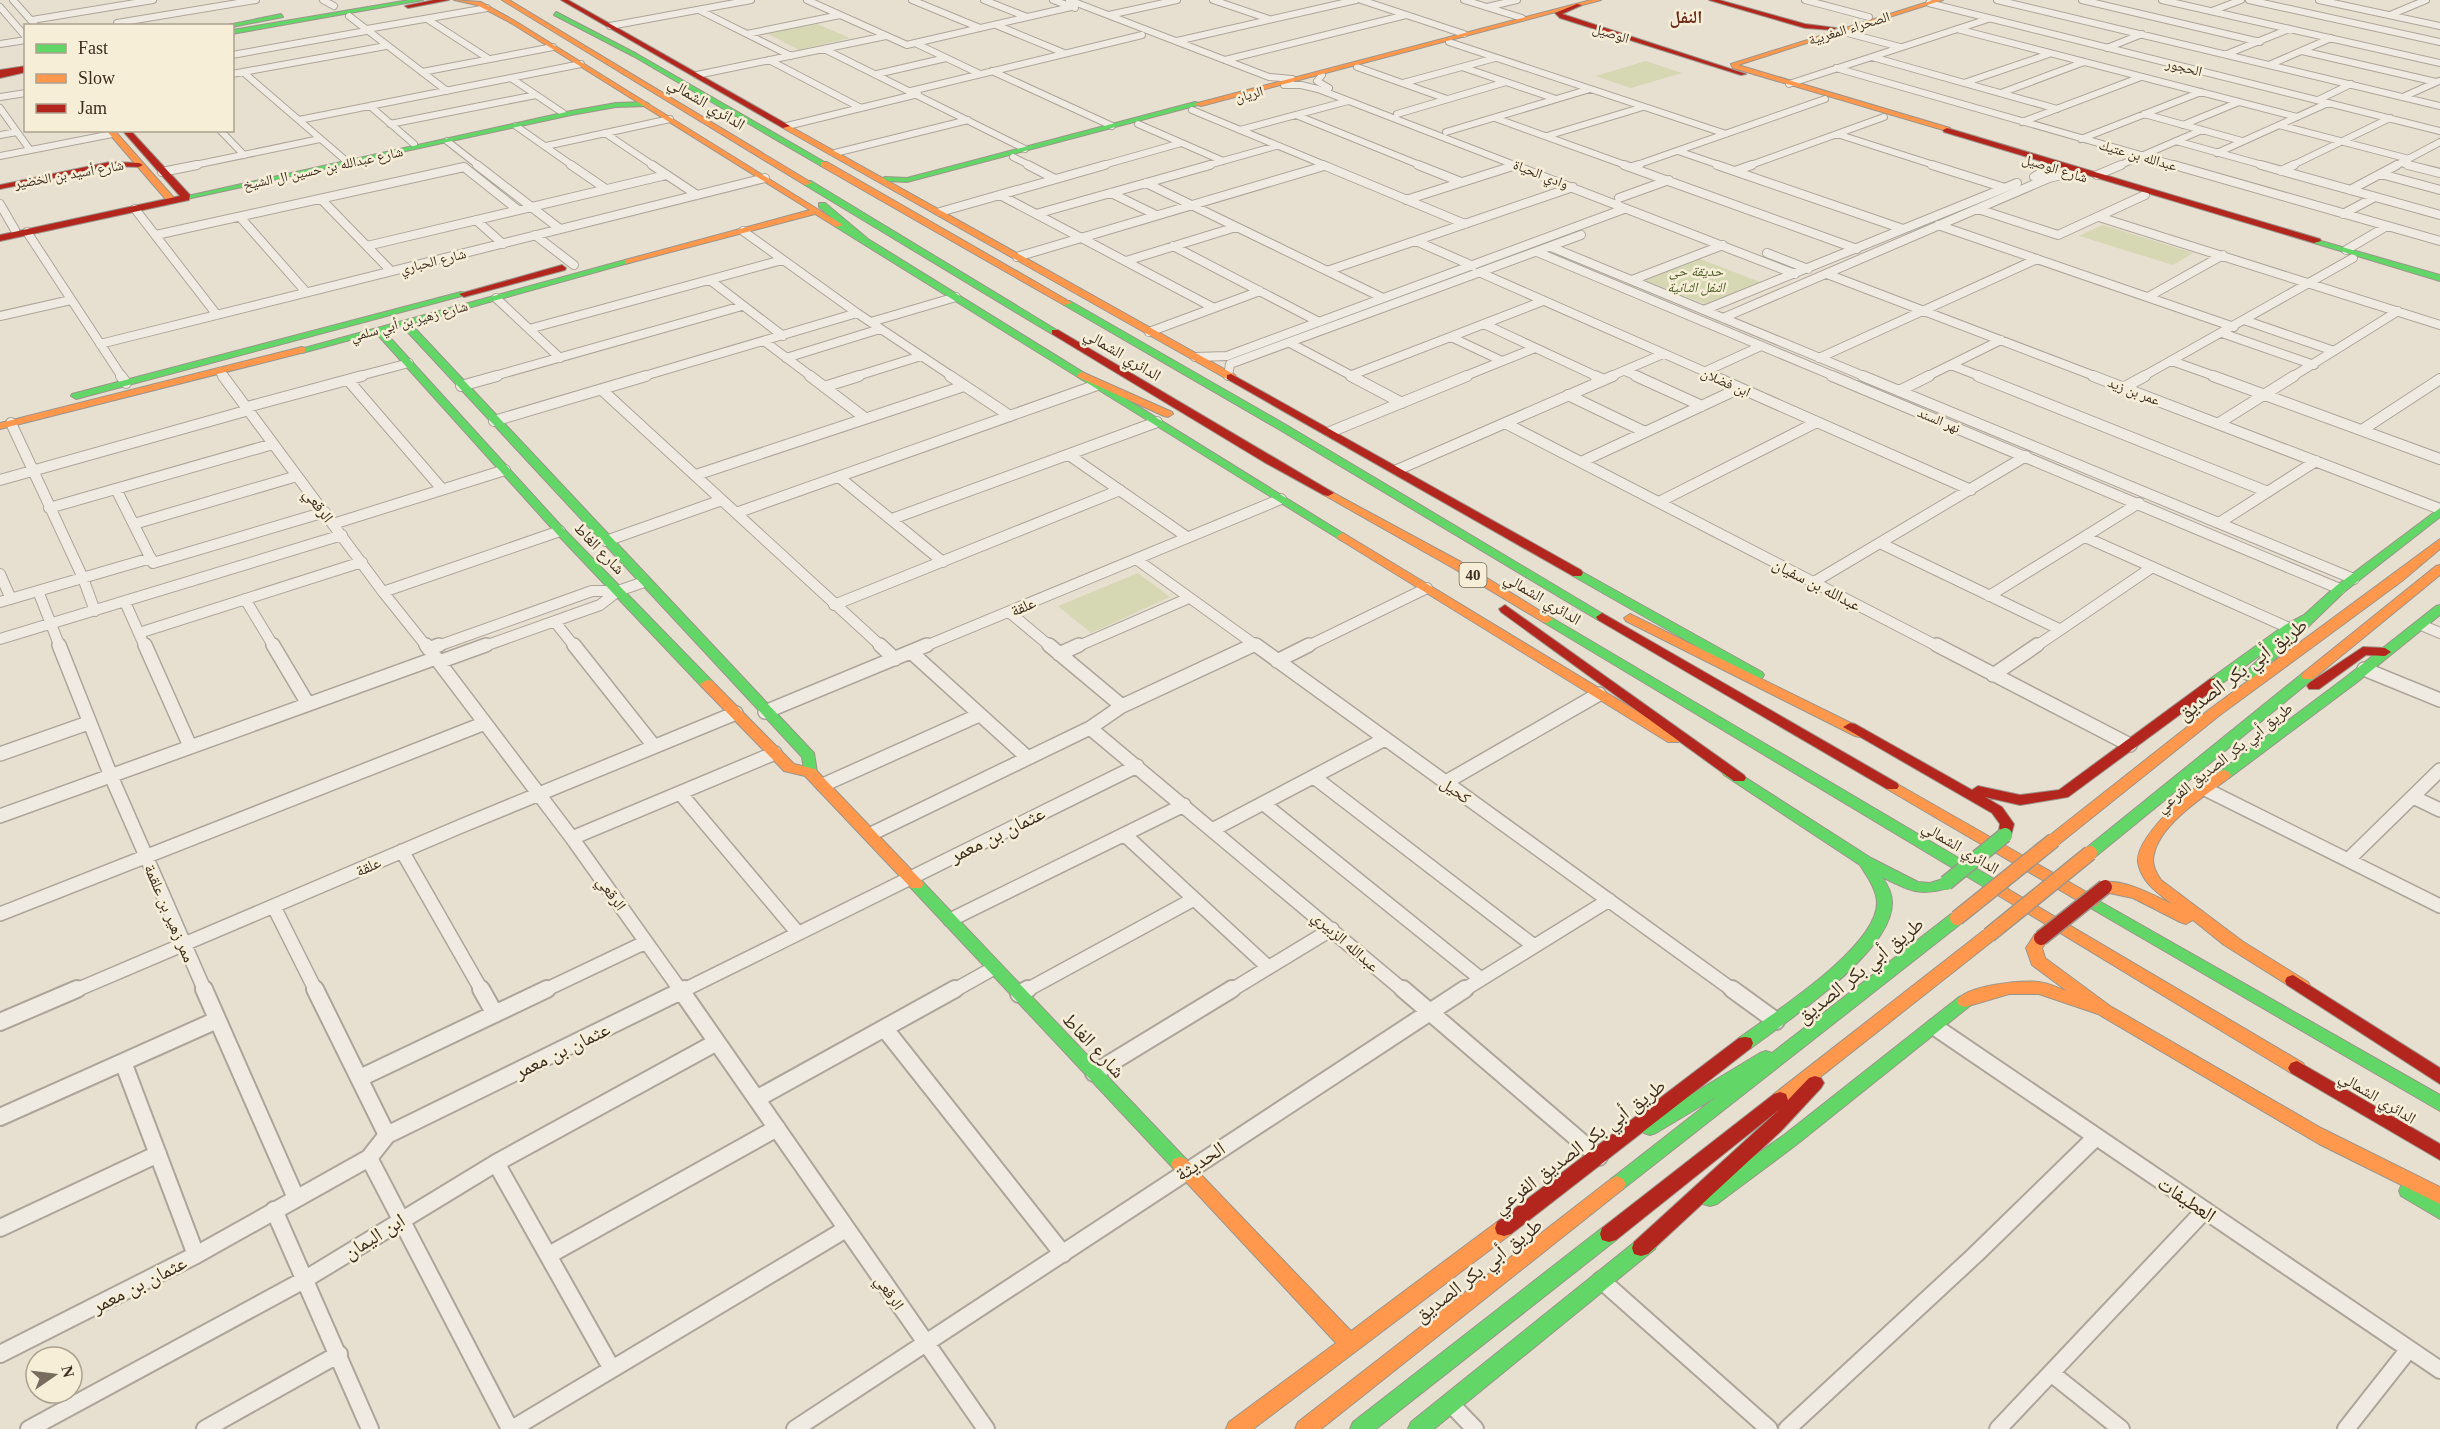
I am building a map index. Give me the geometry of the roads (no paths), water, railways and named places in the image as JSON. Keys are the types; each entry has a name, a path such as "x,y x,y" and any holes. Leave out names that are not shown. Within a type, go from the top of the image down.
{"main road":[{"path":"281,21 328,3 420,0"},
{"path":"234,25 349,16 446,0"},
{"path":"457,0 480,4 513,22 606,61"},
{"name":"الدائري الشمالي","path":"505,0 1268,460 1457,565 2440,1153"},
{"name":"الدائري الشمالي","path":"513,22 1157,422 1739,778 1866,862 1915,887 1931,888 1946,883 2005,835 2007,824 1997,810 974,233 940,212 913,186 878,177 564,0"},
{"name":"الريان","path":"913,186 1026,149 1260,85 1357,67 1464,34 1598,0"},
{"path":"1712,0 1819,30"},
{"name":"الصحراء المغربية","path":"1787,46 1813,36 1819,30 1931,1"},
{"name":"الصحراء المغربية","path":"1729,63 1840,31 1931,1"},
{"path":"234,31 296,16 374,3"},
{"path":"234,31 374,3"},
{"path":"234,31 374,3"},
{"name":"الريان","path":"1564,11 1580,5"},
{"name":"الدائري الشمالي","path":"544,7 635,55 1284,428 1481,547 2440,1104"},
{"path":"580,10 635,55"},
{"name":"الوصيل","path":"1564,11 1558,13 1562,17 1602,31 1671,51"},
{"name":"الريان","path":"913,186 1192,110 1284,81 1546,17 1602,31"},
{"name":"شارع الوصيل","path":"1671,51 1729,63 1743,70 2081,176 2440,278"},
{"name":"شارع الوصيل","path":"1671,51 1884,117 2097,175 2440,284"},
{"path":"0,70 24,66"},
{"name":"شارع عبدالله بن حسين ال الشيخ","path":"0,238 21,231 614,104 627,99 628,94"},
{"name":"شارع عبدالله بن حسين ال الشيخ","path":"0,233 135,209 344,159 562,113 614,104 647,105"},
{"path":"116,132 126,150 139,165 177,198"},
{"path":"116,132 162,172 177,198"},
{"name":"شارع أسيد بن الخضير","path":"0,186 107,162 126,150"},
{"path":"765,158 864,240"},
{"name":"شارع أسيد بن الخضير","path":"0,181 107,162 139,165"},
{"path":"848,177 974,233"},
{"name":"شارع زهير بن أبي سلمي","path":"4,422 220,372 743,231 812,208"},
{"name":"شارع زهير بن أبي سلمي","path":"4,422 126,383 574,265 812,208"},
{"name":"شارع الغاط","path":"405,323 765,712 809,756 810,772"},
{"name":"شارع الغاط","path":"378,330 561,531 789,768 810,772 912,876 994,968 1350,1344"},
{"path":"1154,335 1284,428"},
{"path":"1082,375 1268,460"},
{"path":"2215,712 2267,656 2340,589 2440,510"},
{"name":"طريق أبي بكر الصديق","path":"1305,1429 1819,1028 2215,712 2398,578 2440,543"},
{"path":"1481,547 1692,648 1860,733"},
{"path":"1457,565 1506,610 1739,778"},
{"path":"1360,1429 1989,935 2440,569"},
{"name":"طريق أبي بكر الصديق الفرعي","path":"2239,946 2156,884 2148,872 2146,855 2155,833 2205,789 2421,625 2439,614"},
{"path":"1935,775 1996,798 2034,801 2063,794 2289,628 2308,618"},
{"path":"2269,707 2287,705 2363,651 2385,652"},
{"name":"طريق أبي بكر الصديق الفرعي","path":"1236,1429 1599,1157 1841,969 1868,942 1883,919 1883,893 1866,862"},
{"path":"2440,1077 2239,946 2139,892 2105,887 2076,908 2034,948 2038,962 2104,1010 2318,1134 2440,1211"},
{"path":"2293,981 2440,1067"},
{"path":"1418,1429 1641,1248 1790,1140 1969,998 2009,988 2040,988 2104,1010"},
{"path":"1599,1157 1819,1028"},
{"path":"1641,1248 1775,1126 1856,1039"},
{"path":"2318,1134 2440,1196"}],"street":[{"path":"12,0 34,23 102,8 153,0"},
{"path":"94,0 118,24 256,0"},
{"path":"610,26 751,0"},
{"path":"807,0 907,45 1072,7"},
{"path":"912,0 980,28"},
{"path":"984,0 1027,17"},
{"path":"1053,0 1249,76 1260,85"},
{"name":"وادي الحياة","path":"1069,0 1259,73 1328,90 1397,114 1616,200 1808,269"},
{"path":"1145,0 1157,4"},
{"path":"1108,15 1177,0"},
{"path":"1213,0 1270,20"},
{"path":"1177,41 1356,0"},
{"path":"1361,0 1464,34"},
{"path":"1464,0 1522,18"},
{"path":"1487,7 1517,0"},
{"path":"1810,0 1869,17"},
{"path":"1997,0 2440,106"},
{"path":"2082,0 2260,42"},
{"path":"2162,0 2440,63"},
{"path":"2211,11 2241,0"},
{"path":"2249,0 2440,44"},
{"path":"2276,6 2292,0"},
{"path":"2319,0 2335,1 2440,26"},
{"path":"2390,15 2426,0"},
{"name":"الحجور","path":"1931,1 1989,19 2440,131"},
{"path":"2023,6 2033,3"},
{"path":"234,55 427,19 480,4"},
{"path":"0,7 24,36"},
{"path":"699,10 791,56"},
{"path":"747,34 840,15"},
{"path":"1225,60 1406,15"},
{"path":"349,16 447,91"},
{"path":"427,19 489,59"},
{"path":"1789,84 1989,19"},
{"path":"2430,24 2440,19"},
{"path":"996,25 1064,53"},
{"path":"1957,29 2297,117"},
{"path":"2226,54 2289,29"},
{"path":"1840,31 1901,47"},
{"path":"2107,48 2142,34"},
{"path":"787,126 861,108 980,74 1142,35"},
{"path":"697,75 886,36"},
{"path":"0,44 24,38"},
{"path":"2269,65 2331,38"},
{"path":"1449,42 1726,134"},
{"path":"915,44 980,74"},
{"path":"2432,49 2440,44"},
{"path":"234,74 386,46"},
{"path":"422,72 553,47"},
{"path":"824,49 1026,149"},
{"path":"2302,51 2438,82"},
{"path":"1964,83 2050,53"},
{"path":"2414,57 2423,53"},
{"path":"2130,60 2140,56"},
{"path":"1872,57 2057,109"},
{"path":"876,74 946,58"},
{"path":"1404,83 1496,58"},
{"path":"769,60 861,108"},
{"path":"2001,93 2084,62"},
{"path":"299,120 581,64"},
{"path":"2109,68 2119,64"},
{"path":"1357,67 1447,99"},
{"path":"1462,67 1556,99"},
{"name":"عبدالله بن عتيك","path":"1836,68 2440,242"},
{"path":"992,71 1112,126"},
{"path":"243,72 344,159"},
{"path":"1249,76 1259,73"},
{"path":"1322,75 1317,81 1328,90"},
{"path":"2022,122 2141,77"},
{"path":"511,78 562,113"},
{"path":"1397,114 1506,82"},
{"path":"2403,97 2438,82"},
{"path":"2318,100 2350,84"},
{"path":"1446,132 1590,89"},
{"name":"وادي الحياة","path":"1328,90 1348,101 1573,187 1616,200 1659,220 1795,274"},
{"path":"2081,140 2201,92"},
{"path":"0,97 24,93"},
{"path":"390,124 536,95"},
{"path":"1632,167 1825,99"},
{"path":"1240,130 1348,101"},
{"path":"2183,125 2239,102"},
{"path":"2217,153 2328,103"},
{"path":"370,106 414,144"},
{"path":"1546,136 1643,107"},
{"path":"0,108 30,150"},
{"path":"1192,110 1464,224"},
{"path":"2144,114 2242,141"},
{"path":"1296,115 1461,182"},
{"path":"1735,171 1884,117"},
{"path":"1495,118 1857,249"},
{"path":"2281,171 2390,118"},
{"path":"546,146 670,119"},
{"path":"835,153 968,120"},
{"path":"1137,124 1223,161"},
{"path":"2279,125 2409,159"},
{"path":"516,126 606,189"},
{"path":"2097,175 2202,130"},
{"path":"0,135 17,132"},
{"path":"0,156 116,132"},
{"path":"222,132 244,155"},
{"path":"605,133 697,195"},
{"path":"1837,135 2006,188"},
{"path":"162,172 320,139"},
{"path":"447,141 560,229"},
{"path":"2176,141 2440,215"},
{"path":"2350,190 2440,142"},
{"path":"940,212 1181,143"},
{"path":"1036,214 1276,146"},
{"path":"2427,149 2440,153"},
{"path":"1678,151 1903,229"},
{"path":"1013,157 1055,179"},
{"path":"2401,163 2440,173"},
{"path":"1723,318 1978,209 2034,181 2047,169 2042,164"},
{"path":"1406,200 1516,165"},
{"path":"1017,257 1324,166"},
{"path":"156,235 464,167 518,210"},
{"path":"367,246 666,174"},
{"path":"1704,310 2006,188 2066,174 2081,176"},
{"path":"2381,174 2440,190"},
{"name":"شارع الحباري","path":"100,344 765,178"},
{"path":"1195,357 1227,356 1623,210 1624,208 1616,200 1669,180"},
{"path":"1146,183 1383,298"},
{"path":"1327,271 1573,187"},
{"path":"1111,193 1156,215"},
{"path":"1000,195 1214,308"},
{"path":"1978,209 2058,235 2145,195"},
{"path":"2343,214 2374,197"},
{"path":"321,199 391,271"},
{"path":"0,204 71,300 126,383"},
{"path":"135,209 217,315"},
{"path":"1228,376 1230,364 1630,217 1646,216 1659,220"},
{"path":"240,217 306,292"},
{"path":"2099,217 2440,325"},
{"path":"476,220 503,244"},
{"path":"1938,225 2234,327"},
{"path":"2125,387 2310,283 2387,226"},
{"path":"1126,261 1236,227"},
{"path":"743,231 880,329 1010,416"},
{"path":"536,235 574,265"},
{"path":"1416,241 1473,266"},
{"path":"1632,280 1723,244"},
{"path":"1173,246 1319,322"},
{"name":"نهر السند","path":"1551,247 1577,263 1761,346 2340,589"},
{"name":"نهر السند","path":"1537,252 1632,280 2354,579"},
{"path":"2148,297 2223,255"},
{"path":"1766,262 1777,257"},
{"path":"1819,358 2037,259"},
{"path":"529,329 782,260"},
{"name":"ابن فضلان","path":"1481,273 1971,490"},
{"name":"عمر بن زيد","path":"1827,274 2440,510"},
{"path":"710,280 783,336"},
{"path":"1154,335 1214,308 1260,291"},
{"path":"871,322 956,297"},
{"path":"496,298 560,358"},
{"path":"1733,299 1751,305"},
{"path":"0,316 71,300"},
{"path":"1352,375 1543,301"},
{"path":"461,386 742,306"},
{"path":"2218,423 2398,311"},
{"path":"494,421 857,313"},
{"path":"2244,320 2334,351"},
{"path":"1484,324 1604,380"},
{"path":"786,358 880,329"},
{"path":"2222,333 2314,365"},
{"path":"1451,337 1502,361"},
{"path":"1899,391 2001,340"},
{"path":"764,341 865,418"},
{"path":"1290,343 1402,403"},
{"path":"1253,346 1263,352"},
{"path":"1704,372 1761,346"},
{"path":"1330,432 1534,348"},
{"path":"1397,470 1663,354"},
{"path":"824,387 921,356"},
{"path":"2172,361 2440,459"},
{"path":"0,480 409,363"},
{"path":"1821,371 1834,365"},
{"path":"1952,365 2268,492"},
{"path":"1625,371 1702,406"},
{"name":"الرقعي","path":"220,372 383,592 435,656 572,838 758,1098 846,1229 986,1429"},
{"path":"1840,379 1853,372"},
{"path":"2362,430 2440,379"},
{"path":"348,380 442,489"},
{"path":"736,513 1097,385"},
{"path":"696,475 964,386"},
{"path":"1581,462 1740,388"},
{"path":"602,390 895,658"},
{"path":"1568,395 1645,432"},
{"path":"4,422 32,471 95,611"},
{"path":"892,519 1157,422"},
{"path":"1659,502 1817,422"},
{"name":"عبدالله بن سفيان","path":"1505,423 2130,745"},
{"path":"49,508 273,444"},
{"path":"1069,456 1187,537"},
{"path":"1814,582 1882,544 2026,456"},
{"path":"2219,523 2316,461"},
{"path":"0,574 5,601 82,578 329,518 505,470"},
{"path":"134,524 297,476"},
{"path":"839,477 944,562"},
{"path":"116,489 152,560"},
{"path":"834,604 1120,490"},
{"name":"علقة","path":"765,712 1281,498"},
{"path":"606,541 722,500"},
{"path":"1989,596 2139,503"},
{"path":"383,592 561,531"},
{"path":"0,639 342,535"},
{"path":"2085,537 2289,628"},
{"path":"1882,544 2059,629"},
{"path":"2273,560 2291,554"},
{"path":"2284,565 2291,554"},
{"name":"كحيل","path":"1136,559 1776,1021"},
{"path":"139,633 362,562"},
{"path":"1993,675 2151,567"},
{"path":"435,656 555,622 600,605 618,591 644,582"},
{"path":"1277,661 1427,588"},
{"name":"ممر زهير بن علقمة","path":"38,591 88,723 296,1198"},
{"path":"0,816 435,656 592,591 618,591"},
{"path":"1059,654 1190,598"},
{"path":"245,599 308,704"},
{"path":"125,602 190,746"},
{"path":"1009,612 1122,706"},
{"path":"2439,614 2434,629 2440,633"},
{"path":"555,622 654,746"},
{"path":"2421,625 2440,633"},
{"path":"871,834 1090,728 1122,706 1254,645"},
{"path":"911,652 1028,758"},
{"path":"2364,669 2440,700"},
{"path":"1446,782 1599,694"},
{"name":"علقة","path":"0,1022 538,793 736,713"},
{"path":"823,785 979,715"},
{"path":"0,753 88,723"},
{"path":"0,914 485,723"},
{"name":"عبدالله الزبيري","path":"1090,728 1332,929 1599,1157"},
{"path":"1214,830 1385,739"},
{"path":"572,838 775,753"},
{"name":"عثمان بن معمر","path":"0,1354 196,1255 369,1158 387,1135 682,992 797,932 1137,766"},
{"path":"2348,860 2440,770"},
{"path":"1314,777 1534,946"},
{"path":"2205,789 2440,906"},
{"path":"680,793 797,932"},
{"path":"2413,796 2440,810"},
{"path":"1264,804 1481,979"},
{"path":"950,920 1184,805"},
{"path":"1125,835 1268,967"},
{"path":"402,851 495,1014"},
{"path":"1019,994 1194,899"},
{"name":"الحديثة","path":"795,1429 1064,1254 1186,1170 1428,1012 1609,900"},
{"path":"274,907 387,1135"},
{"path":"1094,1073 1332,929"},
{"path":"360,1078 646,942"},
{"path":"758,1098 994,968"},
{"path":"0,1117 217,1020"},
{"name":"العطيفات","path":"1935,1027 2440,1370"},
{"path":"885,1029 1064,1254"},
{"name":"ابن اليمان","path":"29,1429 304,1280 496,1163 717,1042"},
{"path":"123,1062 196,1255"},
{"path":"549,1255 777,1128"},
{"path":"1787,1429 1975,1255 2096,1137"},
{"path":"0,1228 158,1154"},
{"path":"369,1158 511,1429 846,1229"},
{"path":"496,1163 612,1369"},
{"path":"274,1210 370,1429"},
{"path":"1998,1429 2205,1210"},
{"path":"1601,1280 1770,1429"},
{"path":"2346,1429 2409,1348"},
{"path":"205,1429 339,1354"},
{"path":"2051,1373 2121,1429"},
{"path":"1450,1402 1475,1429"}],"district":[{"name":"النفل","path":"1686,17"}],"park label":[{"name":"حديقة حي النفل الثانية","path":"1696,280"}]}
